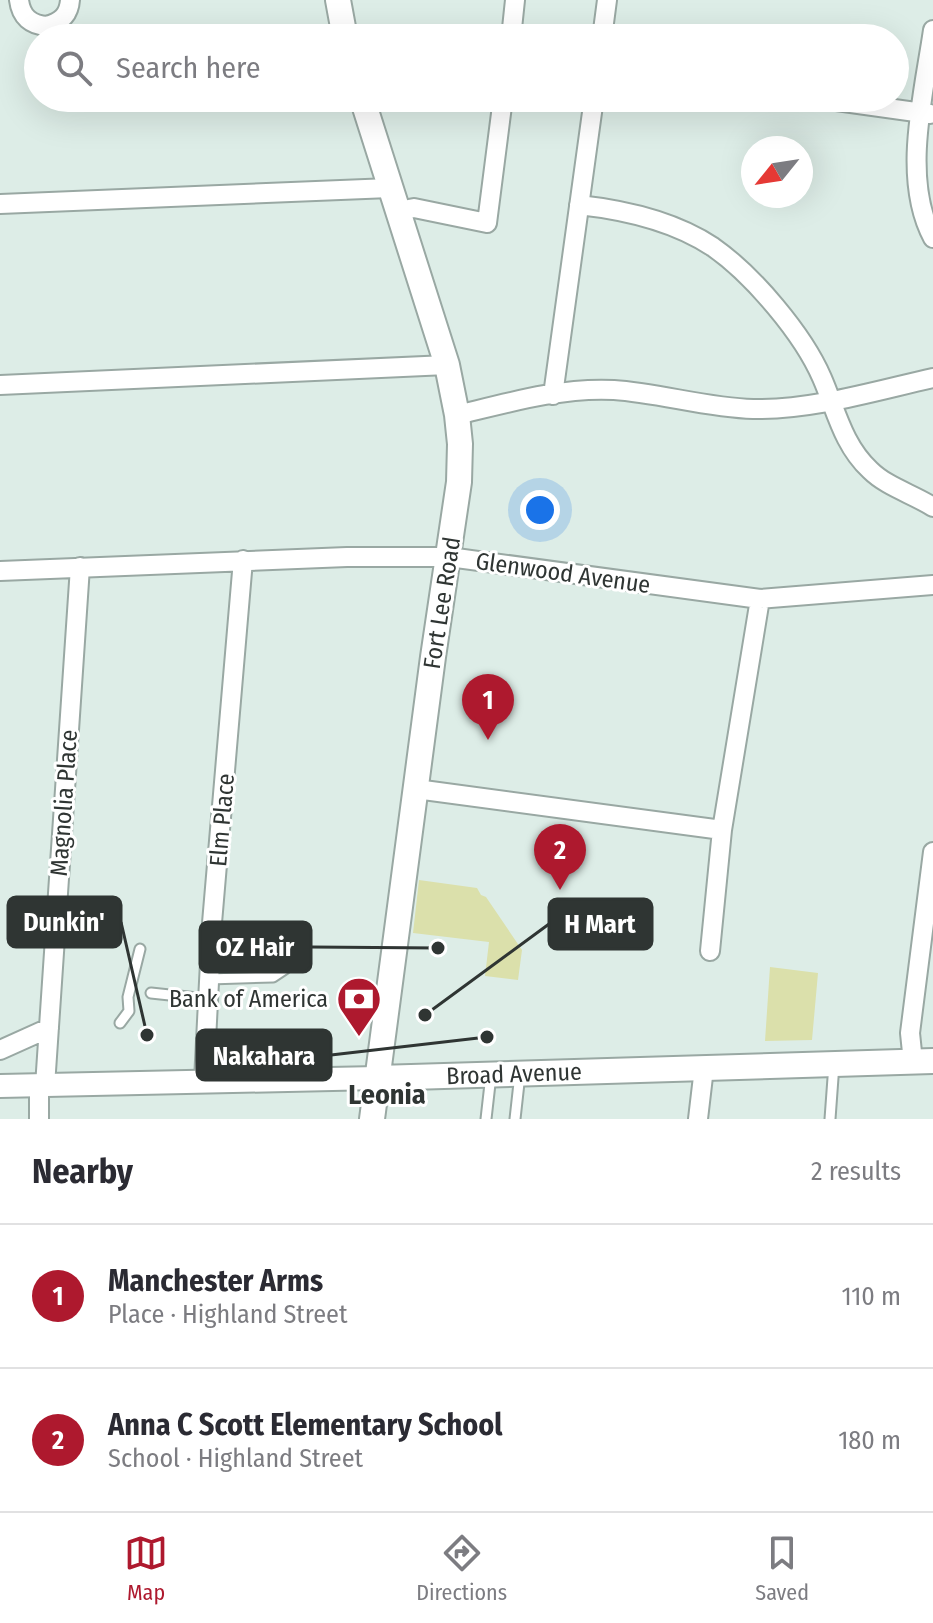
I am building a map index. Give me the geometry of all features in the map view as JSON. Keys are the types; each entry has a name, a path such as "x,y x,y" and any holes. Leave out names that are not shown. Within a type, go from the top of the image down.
{"main road":[{"path":"338,0 342,24"},
{"name":"Fort Lee Road","path":"366,112 447,365 457,415 459,482 372,1119"},
{"name":"Broad Avenue","path":"378,1078 923,1062"}],"street":[{"path":"19,0 23,15 40,24"},
{"path":"52,24 63,19 70,0"},
{"path":"512,24 515,0"},
{"path":"604,24 607,0"},
{"path":"933,30 918,188 921,208 933,238"},
{"path":"398,211 414,208 487,223 501,112"},
{"path":"553,395 592,112"},
{"path":"0,204 390,188"},
{"path":"579,205 654,220 713,248 764,294 783,316 821,376 855,453 871,472 933,507"},
{"path":"0,385 447,365"},
{"path":"457,415 553,395 614,390 752,409 831,400 933,378"},
{"name":"Glenwood Avenue","path":"0,571 243,560 449,557 760,599 933,585"},
{"name":"Elm Place","path":"204,1080 207,999 243,560"},
{"name":"Magnolia Place","path":"39,1119 49,1028 80,567"},
{"path":"710,951 722,830 760,599"},
{"path":"416,789 722,830"},
{"path":"923,1062 910,1033 933,852"},
{"path":"0,1050 49,1028"},
{"path":"698,1119 704,1068"},
{"name":"Broad Avenue","path":"0,1086 378,1078"}],"lane":[{"path":"120,1023 129,1011 135,990 140,949"},
{"path":"209,979 273,977 285,969"},
{"path":"151,993 207,999"},
{"path":"830,1119 834,1064"},
{"path":"515,1119 520,1074"},
{"path":"486,1119 491,1075"}],"green space":[{"path":"419,880 477,888 486,897 522,950 518,980 485,976 489,942 413,933"},
{"path":"770,967 818,973 812,1040 765,1041"}],"place":[{"name":"Manchester Arms","path":"488,740"},
{"name":"Anna C Scott Elementary School","path":"560,890"},
{"name":"OZ Hair","path":"438,948"},
{"name":"H Mart","path":"425,1015"},
{"name":"Dunkin'","path":"147,1035"},
{"name":"Nakahara","path":"487,1037"},
{"name":"Bank of America","path":"359,1038"}],"district":[{"name":"Leonia","path":"387,1094"}]}
